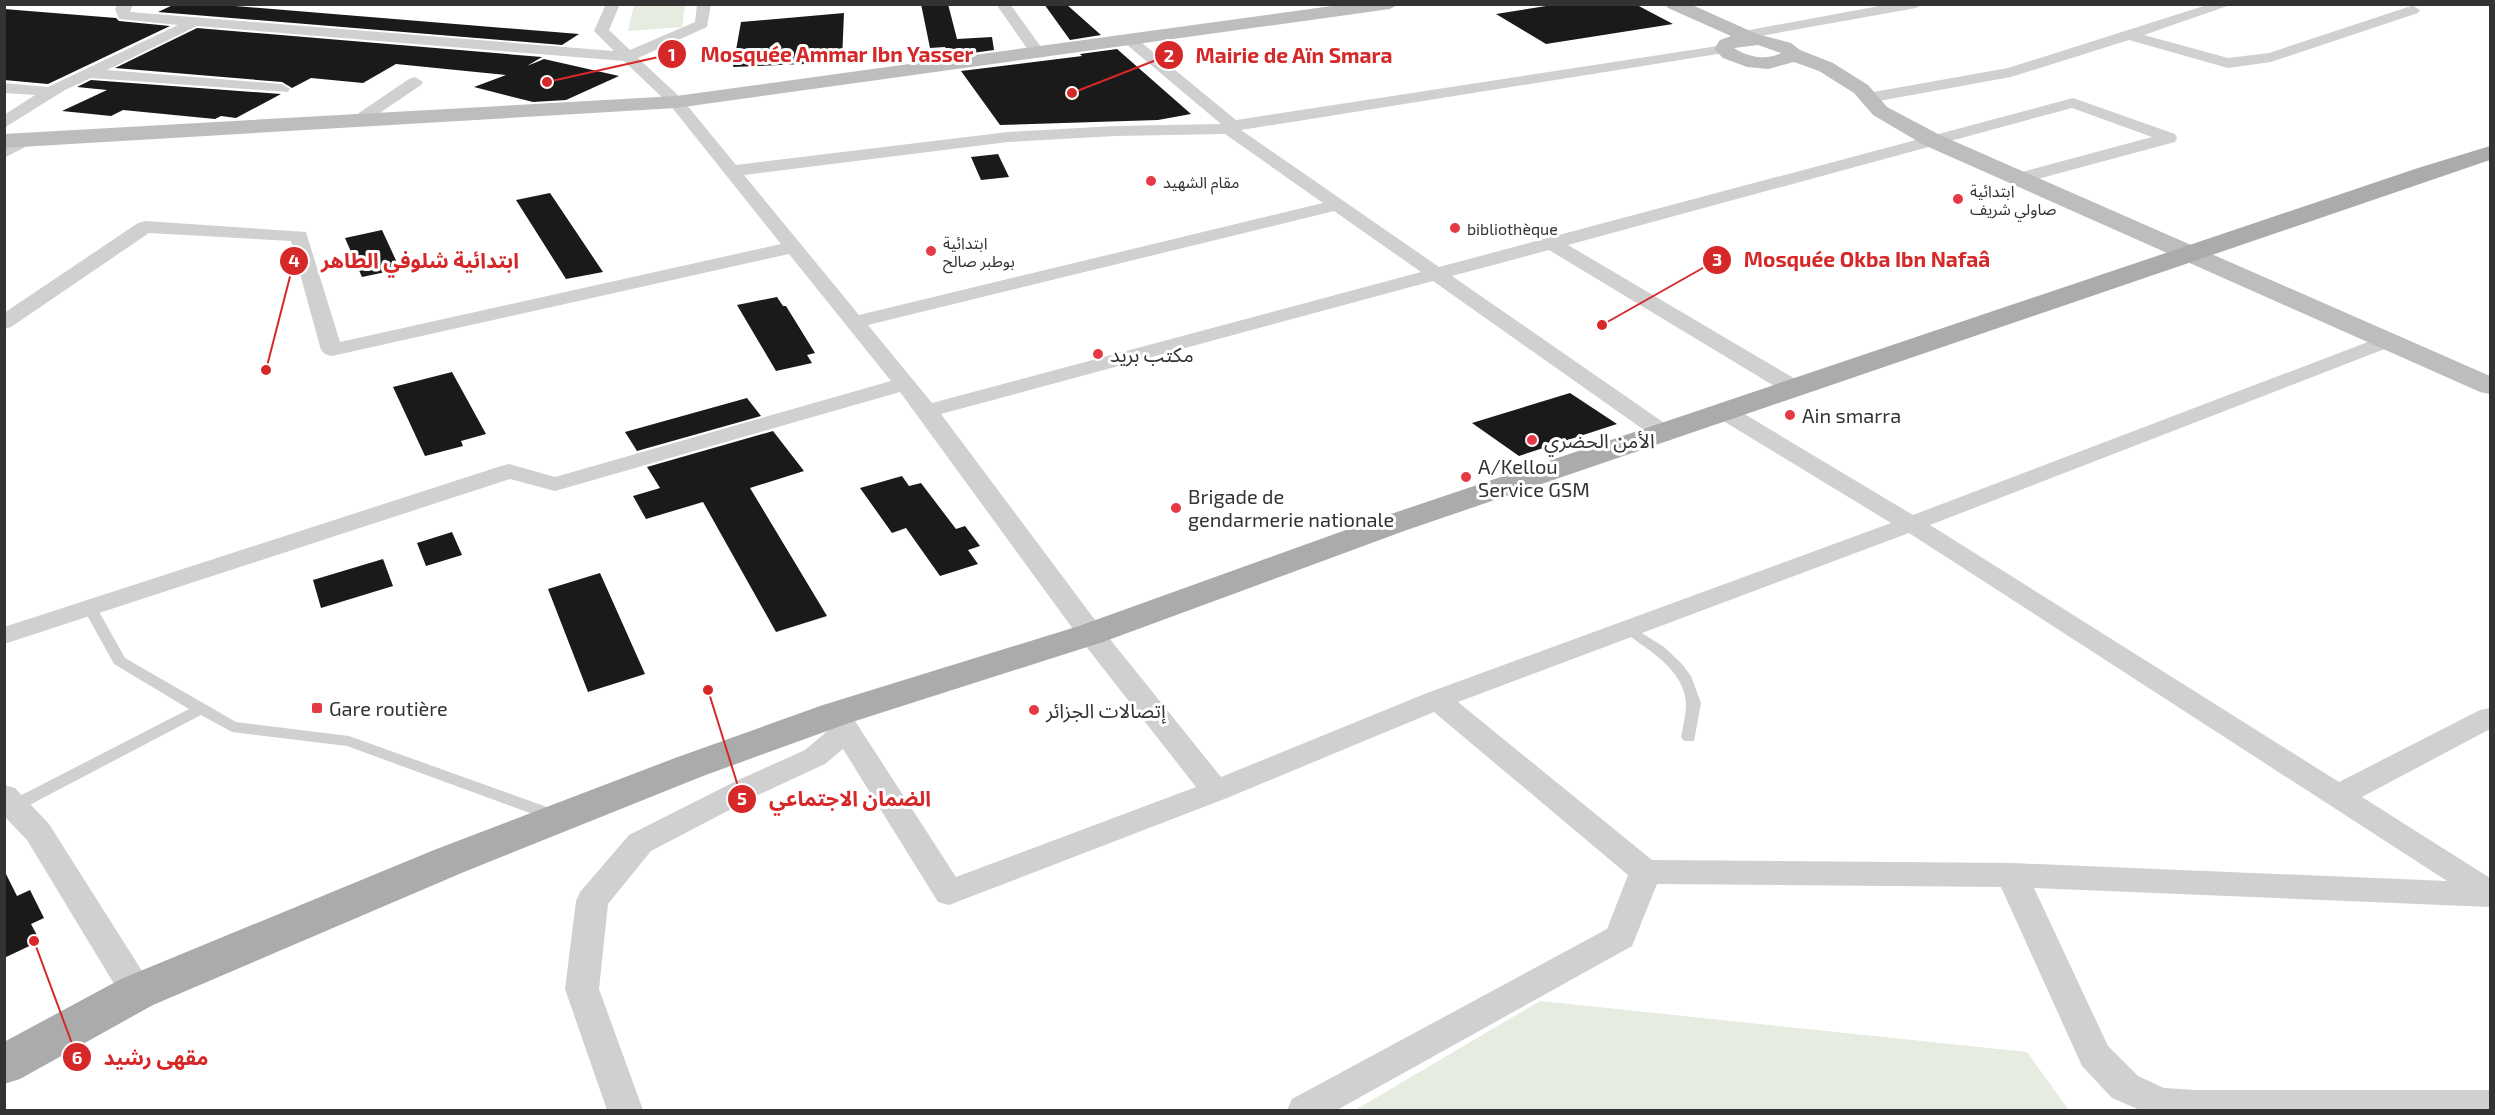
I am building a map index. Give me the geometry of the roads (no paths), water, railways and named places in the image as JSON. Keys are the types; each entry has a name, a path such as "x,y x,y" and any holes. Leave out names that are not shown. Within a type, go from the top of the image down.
{"main road":[{"path":"14,141 676,102 1390,4"},
{"path":"1674,4 1711,20 1739,41 1776,43 1790,50 1792,54 1826,67 1861,89 1880,111 1932,140 2490,386"},
{"path":"1739,41 1730,55 1753,62 1776,62 1792,54"},
{"path":"4,1065 137,992 449,861 689,767 841,723 1370,532 2426,172 2490,153"}],"street":[{"path":"126,4 122,9 124,16 627,57 702,24 704,4"},
{"path":"613,4 601,31 676,102 927,411 1091,634 1216,791"},
{"path":"1003,4 1038,54"},
{"path":"731,171 1008,137 1231,128 1604,69 1916,4"},
{"path":"1868,98 2011,72 2132,36 2226,4"},
{"path":"2132,36 2228,63 2271,57 2413,10"},
{"path":"4,123 51,92 198,21"},
{"path":"1131,41 1231,128 1337,205 1662,432"},
{"path":"1604,69 1753,62"},
{"path":"88,73 282,89"},
{"path":"356,122 415,82"},
{"path":"4,88 51,92"},
{"path":"927,411 2073,103 2169,138 2017,179"},
{"path":"4,153 14,141"},
{"path":"854,322 1337,205"},
{"path":"4,323 145,227 299,236 333,350 793,247"},
{"path":"1553,244 1794,388"},
{"path":"625,1110 582,989 592,901 640,843 815,756 841,723 949,893 1216,791 1437,700 1911,524 2388,341"},
{"path":"4,636 509,471 555,484 905,384"},
{"path":"1723,411 1911,524 2490,894"},
{"path":"1437,700 1645,872 2012,875 2490,894"},
{"path":"2338,796 2490,717"},
{"path":"9,801 38,832 137,992"},
{"path":"1305,1110 1620,937 1645,872"},
{"path":"2012,875 2095,1056 2125,1087 2161,1103 2197,1106 2490,1106"}],"lane":[{"path":"90,608 119,661 232,727 349,741 560,818"},
{"path":"1629,629 1660,651 1685,675 1693,701 1689,737"},
{"path":"9,801 201,709"}],"place":[{"name":"Mosquée Ammar Ibn Yasser","path":"547,82"},
{"name":"Mairie de Aïn Smara","path":"1072,93"},
{"name":"مقام الشهيد","path":"1151,181"},
{"name":"ابتدائية صاولي شريف","path":"1958,199"},
{"name":"bibliothèque","path":"1455,228"},
{"name":"ابتدائية بوطبر صالح","path":"931,251"},
{"name":"Mosquée Okba Ibn Nafaâ","path":"1602,325"},
{"name":"مكتب بريد","path":"1098,354"},
{"name":"ابتدائية شلوفي الطاهر","path":"266,370"},
{"name":"Ain smarra","path":"1790,415"},
{"name":"الأمن الحضري","path":"1532,440"},
{"name":"A/Kellou Service GSM","path":"1466,477"},
{"name":"Brigade de gendarmerie nationale","path":"1176,508"},
{"name":"الضمان الاجتماعي","path":"708,690"},
{"name":"Gare routière","path":"317,708"},
{"name":"إتصالات الجزائر","path":"1034,710"},
{"name":"مقهى رشيد","path":"34,941"}]}
